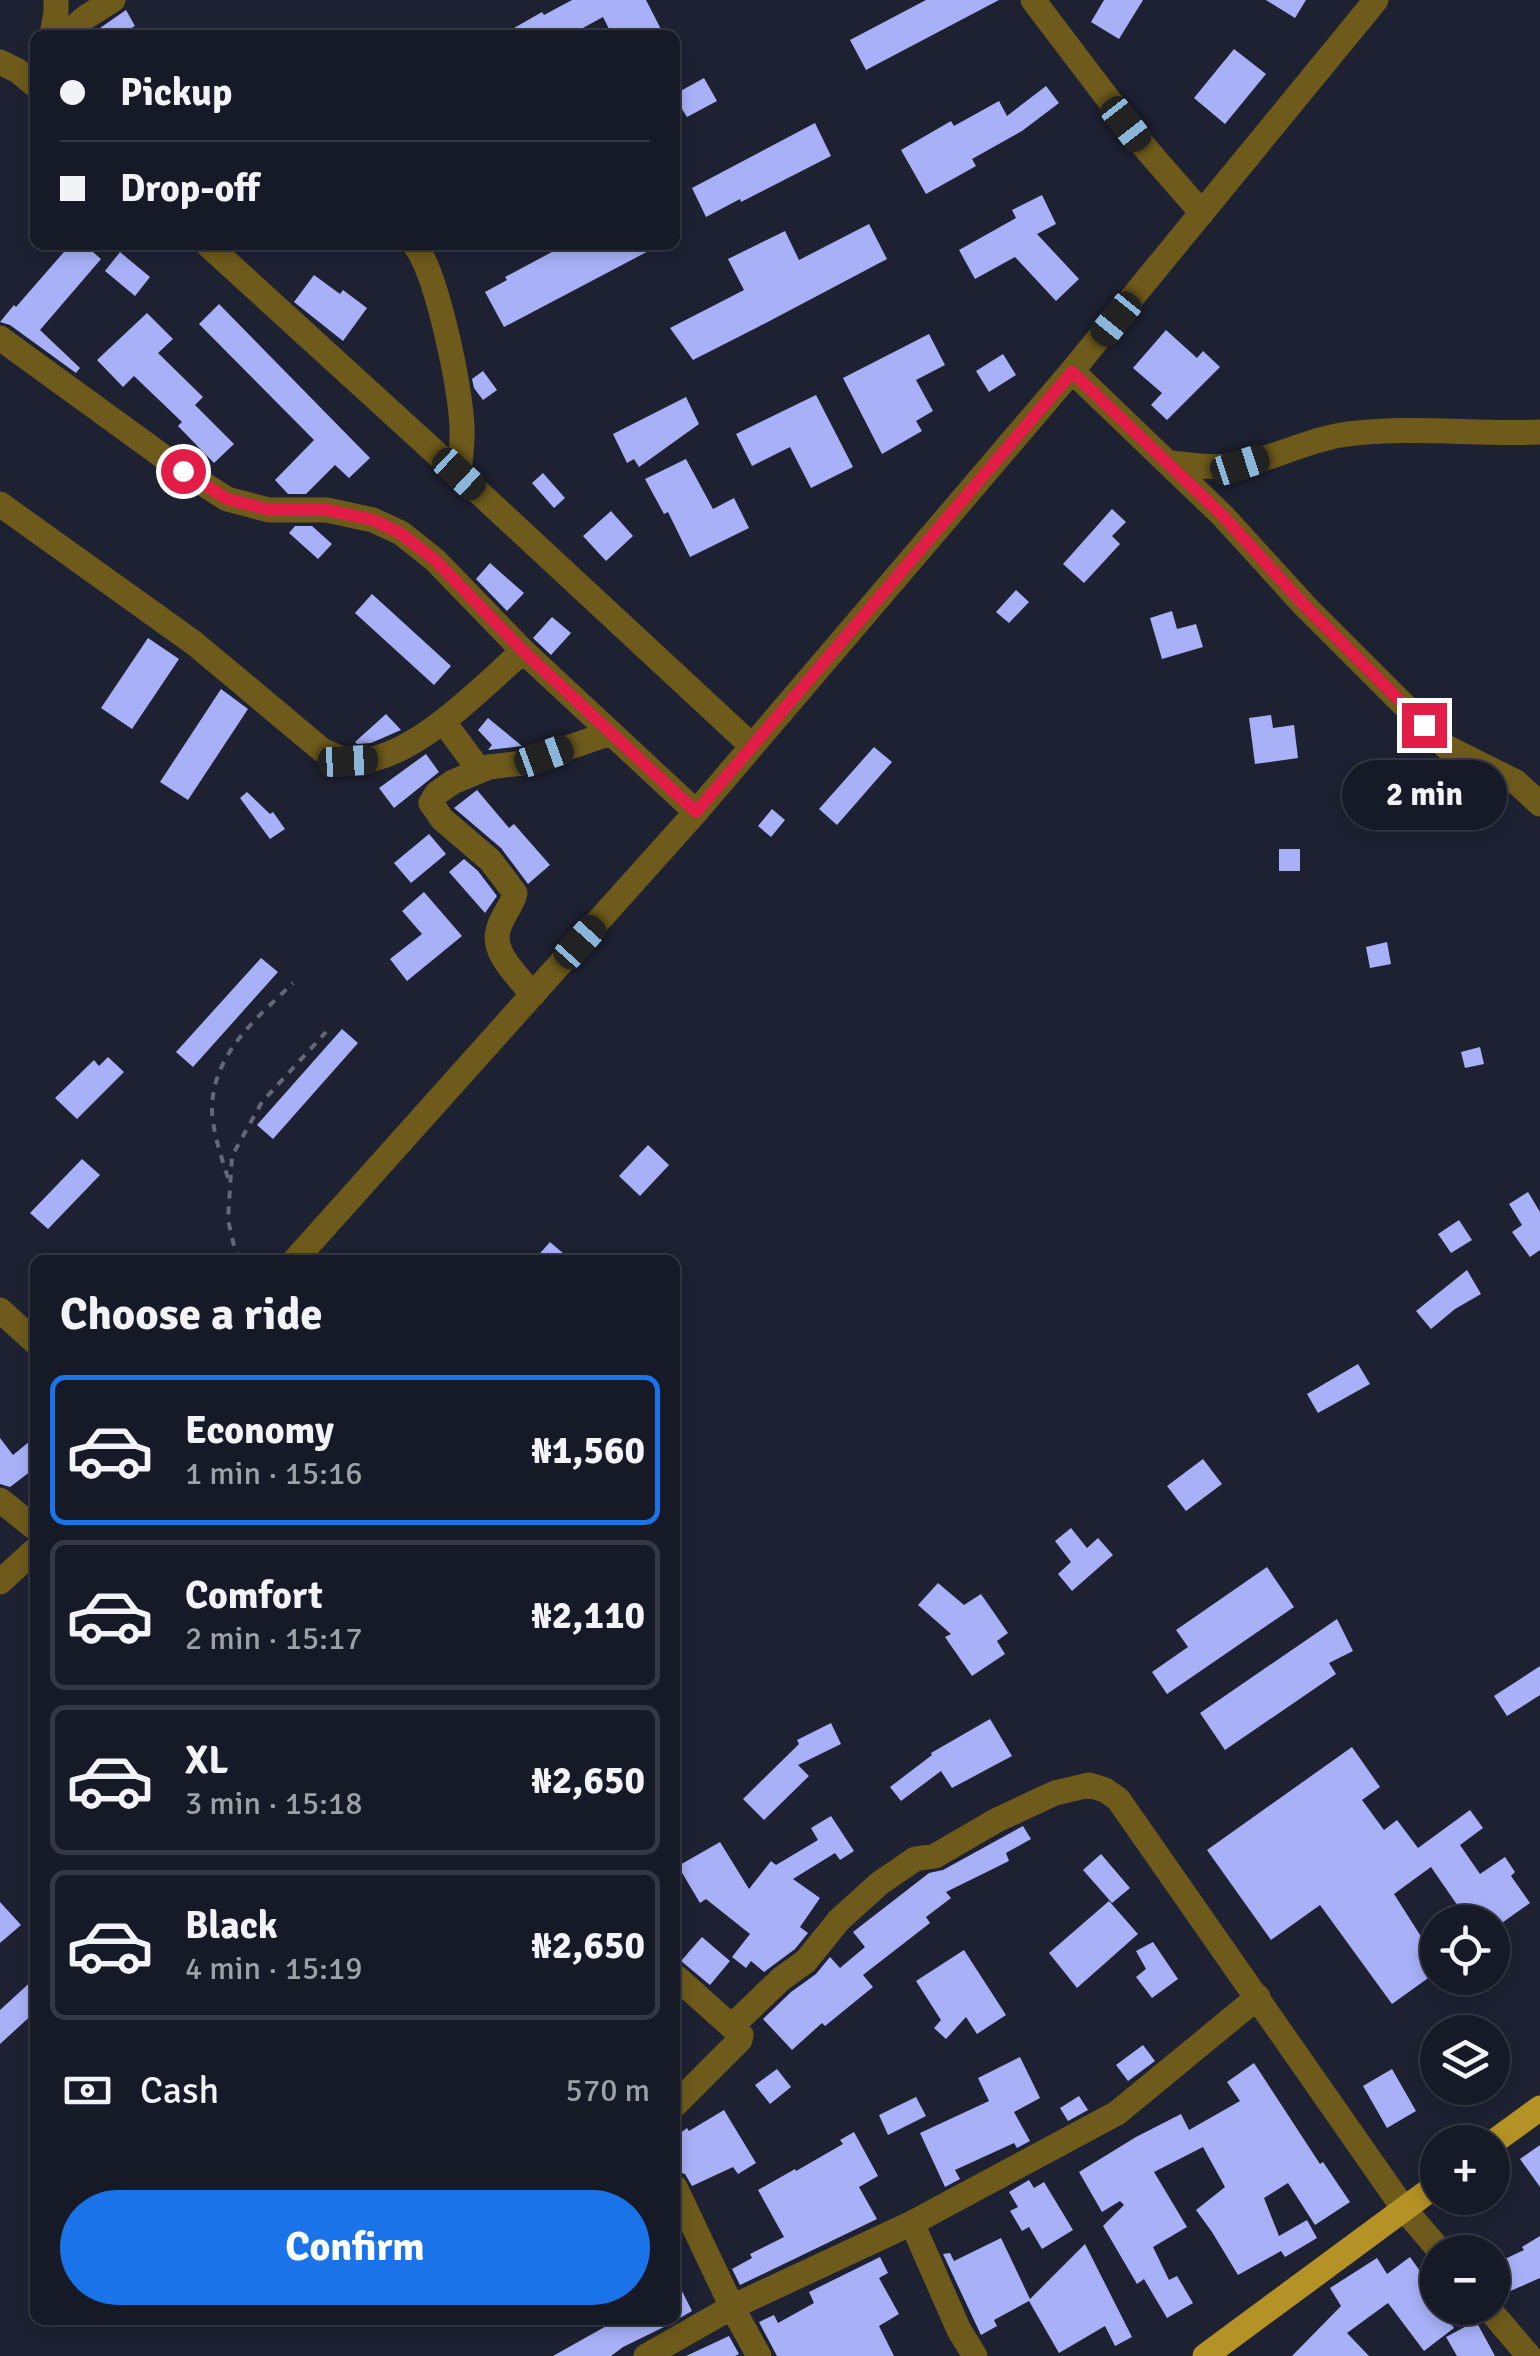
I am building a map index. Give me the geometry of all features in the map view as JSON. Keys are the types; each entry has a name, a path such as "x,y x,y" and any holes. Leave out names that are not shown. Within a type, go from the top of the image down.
{"main road":[{"path":"1510,2130 1540,2108"},
{"path":"1205,2356 1420,2197"}],"street":[{"path":"53,30 56,0"},
{"path":"71,30 113,0"},
{"path":"1032,0 1147,150 1202,213"},
{"path":"299,1255 696,812 1072,372 1376,0"},
{"path":"213,250 752,746"},
{"path":"419,250 438,304 460,403 459,474"},
{"path":"0,338 227,499 270,510 327,510 373,520 400,533 435,560 523,651 696,812"},
{"path":"1072,372 1223,516 1446,747 1516,782 1540,804"},
{"path":"1170,463 1240,465 1304,443 1342,435 1540,432"},
{"path":"0,504 194,643 322,750 348,761 368,760 403,748 443,721 523,651"},
{"path":"443,721 480,771"},
{"path":"533,994 501,955 496,934 516,893 490,860 442,818 432,803 452,782 490,767 522,764 611,734"},
{"path":"0,1310 30,1337"},
{"path":"0,1500 30,1524"},
{"path":"0,1582 30,1555"},
{"path":"732,2026 806,1961 839,1920 880,1882 915,1859 936,1856 1055,1792 1090,1785 1118,1798 1404,2209 1426,2235"},
{"path":"680,1980 741,2035 680,2100"},
{"path":"646,2356 732,2307 912,2223 1118,2113 1258,1997"},
{"path":"680,2198 759,2356"},
{"path":"912,2223 959,2330 975,2356"},
{"path":"1503,2325 1530,2356"}],"path":[{"path":"230,1182 218,1147 212,1109 219,1070 244,1030 293,982"},
{"path":"238,1255 228,1220 232,1156 262,1102 326,1032"}],"building":[{"path":"572,0 646,0 661,30 610,30 603,17 579,30 511,30 542,12 544,15"},
{"path":"926,0 999,0 866,70 850,40"},
{"path":"1104,0 1143,0 1119,39 1091,22"},
{"path":"1266,0 1306,0 1295,18"},
{"path":"126,10 135,26 128,30 97,30"},
{"path":"1234,49 1266,74 1225,124 1194,98"},
{"path":"704,78 717,101 687,117 680,110 680,91"},
{"path":"1046,86 1059,103 1022,131 972,159 976,166 926,194 901,150 951,121 954,126 999,101 1007,116"},
{"path":"815,123 831,156 706,217 692,188"},
{"path":"1042,195 1056,224 1037,234 1079,279 1056,301 1015,257 975,279 959,250 1016,218 1012,210"},
{"path":"869,224 887,259 758,327 693,360 670,328 744,290 728,259 785,231 799,260"},
{"path":"66,250 91,250 101,259 40,330 80,368 76,373 10,325 0,322"},
{"path":"556,250 650,250 504,327 485,292 507,280 505,277"},
{"path":"120,252 150,277 135,296 105,271"},
{"path":"314,275 367,308 343,341 294,302"},
{"path":"219,304 370,458 349,478 335,465 306,494 288,494 275,480 314,440 199,324"},
{"path":"147,313 173,339 158,353 203,397 195,405 234,444 214,463 178,426 182,422 134,376 123,387 97,360"},
{"path":"1166,330 1197,358 1203,351 1220,367 1167,420 1151,405 1162,393 1133,368"},
{"path":"929,334 945,365 916,380 933,411 916,421 922,431 882,454 843,378"},
{"path":"1003,354 1016,375 989,392 976,371"},
{"path":"483,371 497,390 483,400 472,379"},
{"path":"816,395 853,467 811,488 790,447 752,466 736,434"},
{"path":"686,397 699,424 639,467 634,459 627,463 613,434"},
{"path":"686,459 713,509 734,498 749,528 690,557 668,512 664,514 645,479"},
{"path":"543,473 565,498 554,508 532,483"},
{"path":"1112,509 1126,522 1112,536 1120,544 1084,583 1063,564"},
{"path":"611,511 633,536 606,561 583,536"},
{"path":"295,526 312,526 332,544 318,559 289,533"},
{"path":"490,563 524,593 507,611 476,579"},
{"path":"1016,590 1029,602 1009,623 996,612"},
{"path":"372,594 451,666 434,685 355,613"},
{"path":"1172,611 1177,629 1196,624 1203,647 1162,659 1150,618"},
{"path":"552,617 571,633 551,655 533,638"},
{"path":"148,638 179,659 132,729 101,708"},
{"path":"221,689 248,709 188,800 160,782"},
{"path":"386,714 401,730 371,743 355,742"},
{"path":"1271,715 1273,728 1294,725 1298,758 1255,764 1249,718"},
{"path":"488,718 522,746 488,750 492,745 478,730"},
{"path":"874,747 892,762 837,825 819,809"},
{"path":"426,754 439,772 394,808 379,788"},
{"path":"477,790 509,828 514,824 550,865 528,884 501,848 454,808"},
{"path":"247,792 270,814 273,812 285,829 270,839 240,798"},
{"path":"772,809 785,820 771,837 758,826"},
{"path":"429,834 446,854 411,883 394,863"},
{"path":"1279,849 1300,849 1300,871 1279,871"},
{"path":"464,859 497,896 485,913 449,872"},
{"path":"424,892 462,936 407,981 390,959 422,934 402,911"},
{"path":"1387,942 1391,964 1370,968 1366,947"},
{"path":"261,958 278,972 193,1067 176,1052"},
{"path":"342,1029 358,1043 273,1139 257,1125"},
{"path":"1480,1047 1484,1064 1465,1068 1461,1052"},
{"path":"108,1057 124,1072 77,1119 55,1098 94,1060 99,1066"},
{"path":"648,1145 669,1165 640,1196 619,1176"},
{"path":"82,1159 100,1175 48,1229 30,1213"},
{"path":"1528,1192 1540,1212 1540,1250 1530,1257 1512,1232 1522,1225 1509,1204"},
{"path":"1459,1220 1472,1240 1451,1253 1438,1234"},
{"path":"550,1242 565,1255 538,1255"},
{"path":"1467,1270 1481,1294 1431,1329 1416,1311"},
{"path":"1358,1364 1370,1384 1318,1413 1307,1394"},
{"path":"0,1438 13,1455 30,1441 30,1472 10,1487 0,1484"},
{"path":"1203,1459 1222,1484 1186,1511 1167,1486"},
{"path":"1071,1528 1087,1548 1098,1538 1113,1555 1072,1591 1058,1574 1071,1562 1055,1541"},
{"path":"1267,1567 1294,1607 1167,1694 1152,1672 1188,1647 1176,1630"},
{"path":"938,1583 964,1605 981,1594 1008,1633 997,1641 1005,1654 972,1676 945,1637 951,1634 918,1605"},
{"path":"1337,1619 1353,1651 1329,1663 1336,1674 1225,1750 1200,1713"},
{"path":"1540,1666 1540,1695 1507,1716 1494,1696"},
{"path":"990,1719 1012,1756 952,1788 941,1771 901,1801 890,1787 931,1753"},
{"path":"831,1723 841,1744 798,1765 809,1776 764,1820 743,1799 799,1744 797,1740"},
{"path":"1352,1747 1380,1787 1362,1800 1384,1830 1397,1820 1418,1848 1470,1810 1483,1828 1460,1845 1480,1874 1505,1857 1515,1872 1511,1876 1530,1903 1510,1917 1510,1905 1457,1905 1431,1867 1394,1894 1420,1935 1420,1984 1392,2004 1320,1905 1271,1940 1207,1850"},
{"path":"831,1816 854,1851 840,1860 835,1853 793,1879 820,1898 800,1927 808,1933 795,1949 764,1972 751,1961 746,1968 732,1957 750,1934 706,1899 700,1903 680,1865 720,1842 749,1889 771,1861 776,1865 818,1840 811,1828"},
{"path":"1023,1826 1031,1839 1006,1853 1009,1861 946,1892 951,1898 926,1917 930,1923 863,1975 873,1987 825,2026 822,2023 792,2050 763,2019 830,1957 840,1968 865,1947 853,1932 929,1873 943,1870"},
{"path":"1101,1854 1130,1888 1112,1903 1083,1870"},
{"path":"1109,1901 1138,1934 1077,1988 1049,1953"},
{"path":"0,1902 21,1925 0,1943"},
{"path":"702,1937 730,1961 710,1985 681,1961"},
{"path":"1153,1942 1178,1979 1152,1998 1136,1977 1146,1969 1136,1951"},
{"path":"964,1950 1006,2015 977,2034 966,2017 946,2039 934,2028 941,2020 916,1981"},
{"path":"30,1983 30,2017 0,2044 0,2010"},
{"path":"1143,2045 1155,2061 1128,2081 1116,2065"},
{"path":"1020,2057 1040,2098 1014,2112 1030,2141 1017,2148 1014,2143 955,2170 960,2179 945,2187 920,2133 989,2101 978,2078"},
{"path":"1254,2063 1320,2164 1323,2162 1350,2202 1315,2225 1288,2183 1264,2198 1279,2236 1307,2220 1317,2238 1285,2257 1281,2251 1238,2275 1196,2210 1225,2187 1203,2147 1154,2172 1187,2227 1153,2247 1169,2280 1177,2276 1193,2303 1167,2318 1144,2279 1137,2284 1103,2226 1124,2205 1120,2201 1102,2212 1079,2172 1181,2114 1189,2130 1240,2101 1227,2082"},
{"path":"777,2069 791,2087 770,2104 755,2085"},
{"path":"1392,2069 1416,2111 1387,2128 1363,2086"},
{"path":"1079,2096 1088,2110 1068,2121 1060,2108"},
{"path":"916,2097 926,2116 888,2135 879,2115"},
{"path":"724,2110 756,2163 738,2174 733,2167 692,2186 680,2172 680,2133 687,2128 689,2131"},
{"path":"854,2132 878,2176 859,2187 877,2219 740,2285 732,2269 752,2258 750,2254 784,2237 758,2190 843,2144 840,2140"},
{"path":"1540,2145 1540,2187 1520,2159"},
{"path":"1029,2180 1034,2188 1044,2182 1073,2230 1042,2249 1029,2227 1022,2231 1010,2211 1018,2207 1009,2192"},
{"path":"1540,2236 1540,2278 1510,2291 1510,2257 1524,2250 1522,2247"},
{"path":"1001,2238 1030,2299 1085,2244 1132,2337 1115,2346 1105,2326 1059,2353 1029,2301 994,2320 997,2326 981,2335 943,2254 950,2253 954,2261"},
{"path":"880,2257 888,2273 879,2278 899,2314 879,2326 894,2356 777,2356 759,2322 774,2315 778,2323 814,2303 809,2292"},
{"path":"1410,2257 1420,2271 1420,2325 1454,2328 1424,2351 1388,2303 1347,2333 1369,2356 1292,2356 1341,2306 1330,2288 1377,2258 1387,2274"},
{"path":"680,2287 692,2311 680,2318"},
{"path":"608,2325 668,2325 611,2356 553,2356"},
{"path":"1468,2325 1478,2325 1495,2356 1457,2356 1446,2337"},
{"path":"729,2336 739,2354 735,2356 686,2356"}],"route":[{"path":"183,471 227,499 270,510 327,510 373,520 400,533 435,560 523,651 696,812 1072,372 1223,516 1305,606 1424,725"}]}
